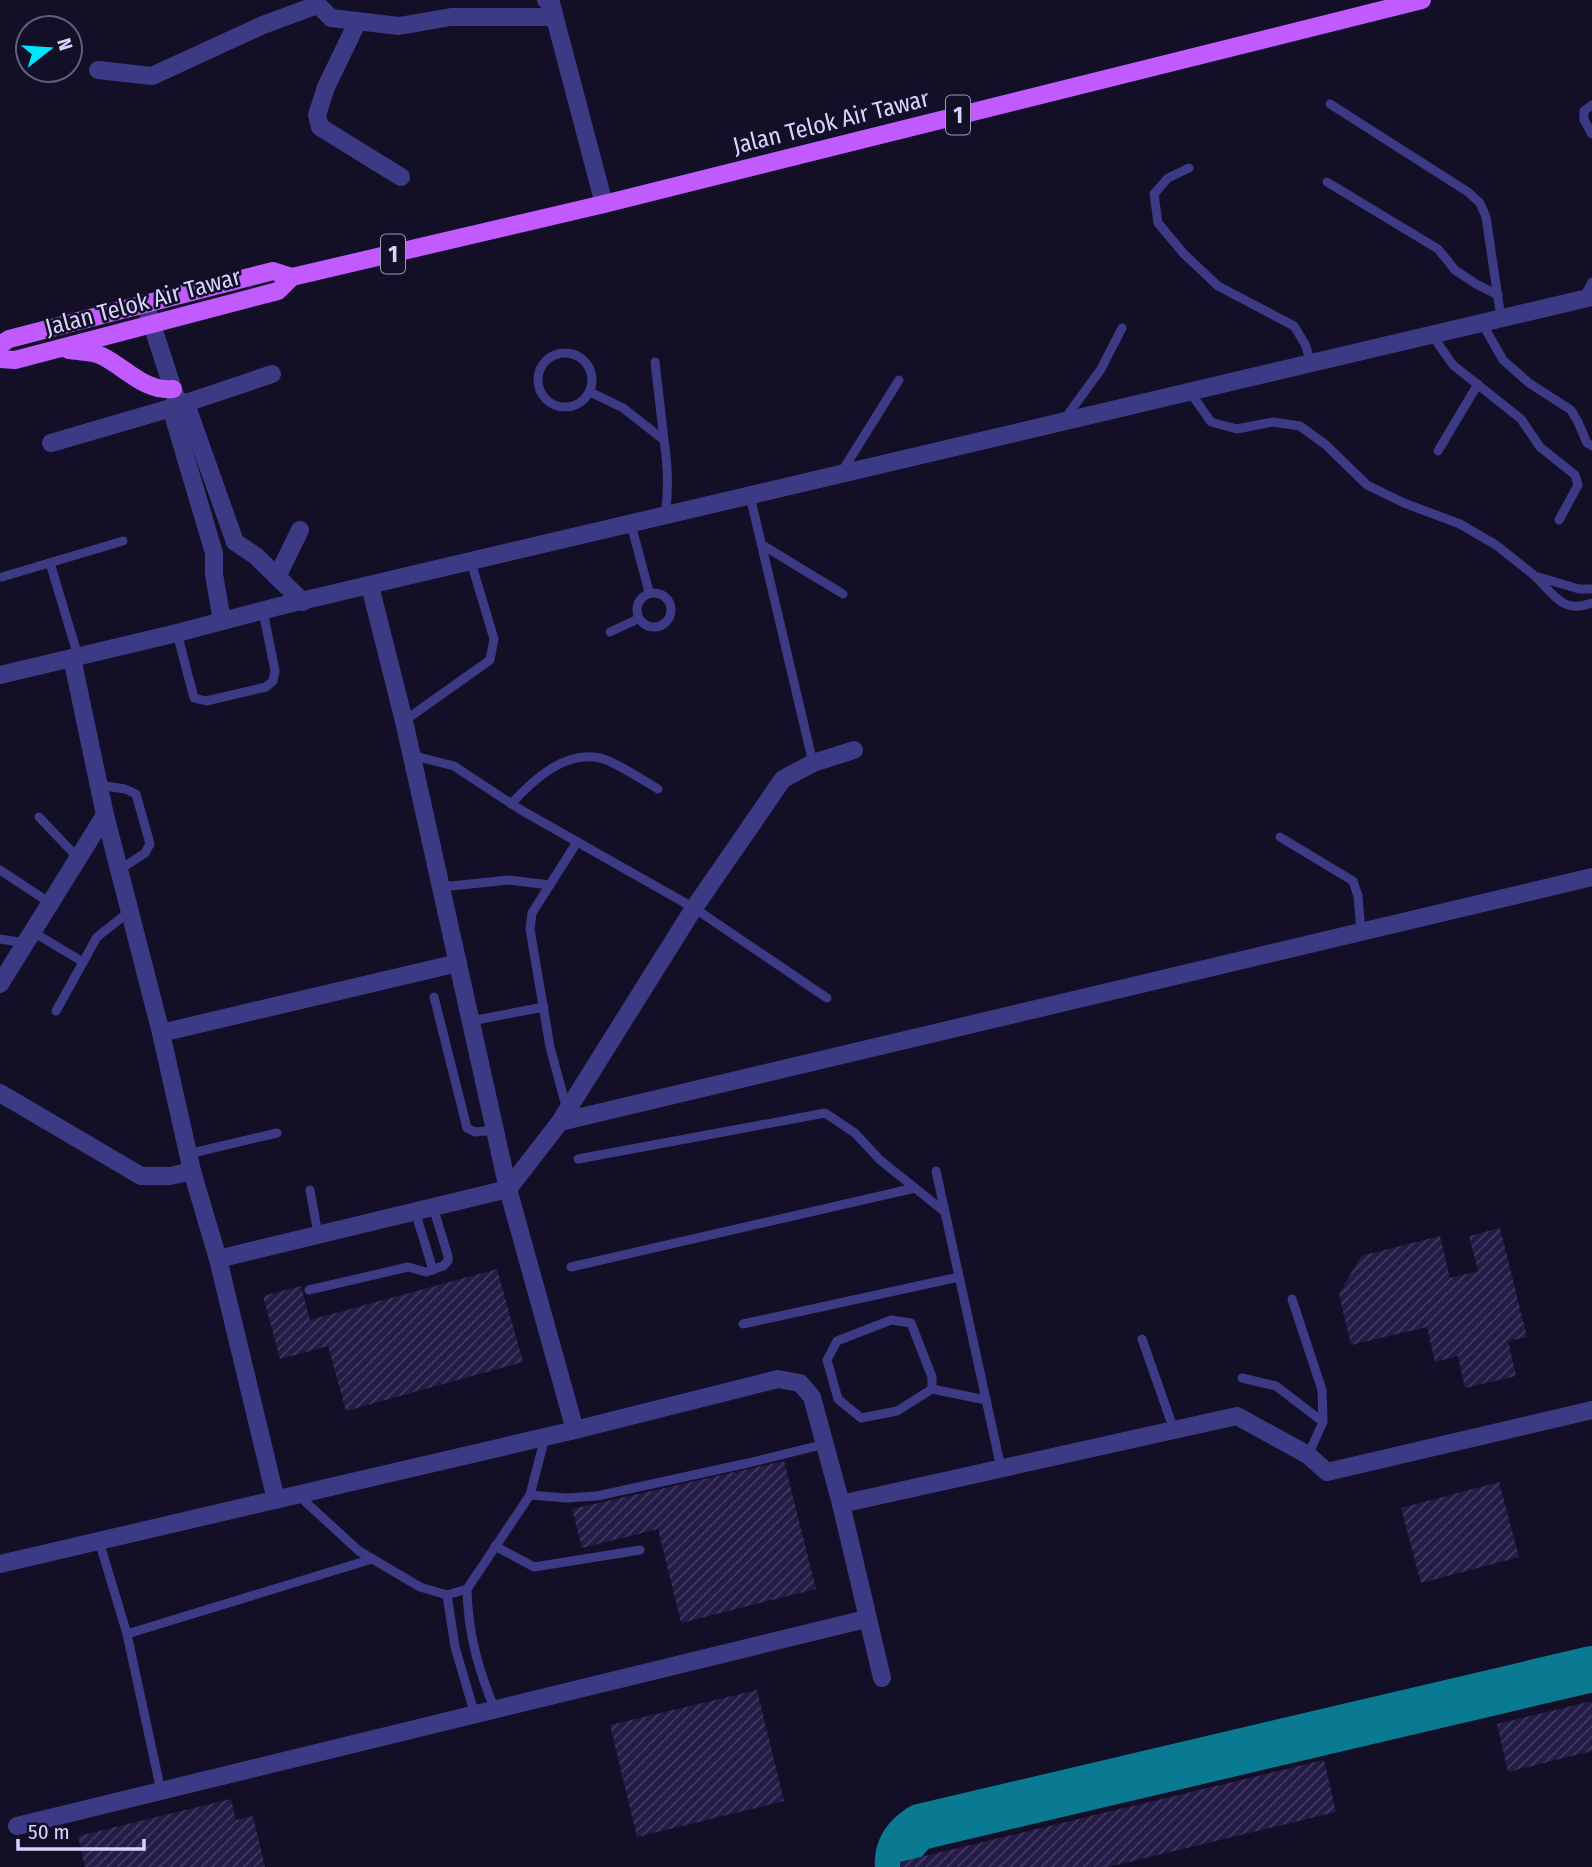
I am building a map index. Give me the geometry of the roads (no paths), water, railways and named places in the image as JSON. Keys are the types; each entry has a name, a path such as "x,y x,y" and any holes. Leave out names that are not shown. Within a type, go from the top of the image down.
{"main road":[{"name":"Jalan Telok Air Tawar","path":"0,345 9,339 273,271 292,277 604,204 1422,0"},
{"name":"Jalan Telok Air Tawar","path":"0,359 15,360 278,291 292,277"},
{"path":"58,349 99,354 150,387 177,400"}],"street":[{"path":"99,70 152,76 315,2 331,18 399,26 552,5 604,204"},
{"path":"358,21 327,87 317,115 320,127 401,177"},
{"path":"0,675 1588,298"},
{"path":"145,303 177,400 214,553 214,574 222,621"},
{"path":"51,443 177,400 272,374"},
{"path":"177,400 235,542 256,556 303,601"},
{"path":"277,577 300,530"},
{"path":"214,553 225,544 235,542"},
{"path":"370,586 404,721 508,1189 575,1430"},
{"path":"75,657 105,815 276,1500"},
{"path":"218,1259 508,1189 564,1116 694,908 783,779 813,762 854,750"},
{"path":"0,984 105,815"},
{"path":"564,1116 1592,877"},
{"path":"161,1033 458,963"},
{"path":"0,1093 141,1175 170,1176 190,1163"},
{"path":"0,1564 575,1430 778,1378 800,1383 812,1397 842,1504 881,1678"},
{"path":"842,1504 1237,1416 1308,1455 1327,1472 1592,1410"},
{"path":"17,1826 866,1619"}],"lane":[{"path":"1330,104 1468,192 1480,204 1486,217 1501,318"},
{"path":"1592,105 1584,111 1584,120 1592,134"},
{"path":"1189,168 1168,177 1153,194 1158,223 1184,254 1218,286 1294,326 1305,344 1311,363"},
{"path":"1327,182 1438,249 1455,270 1498,295"},
{"path":"1588,298 1592,282"},
{"path":"1482,323 1503,360 1529,383 1571,410 1587,443 1592,446"},
{"path":"1063,422 1101,369 1122,328"},
{"path":"1432,334 1453,365 1521,419 1540,447 1575,475 1578,485 1559,520"},
{"path":"558,353 574,353 587,362 593,377 590,392 580,404 565,408 550,403 540,391 538,375 545,361 558,353"},
{"path":"656,362 668,470 665,516"},
{"path":"840,475 899,380"},
{"path":"1438,451 1479,384"},
{"path":"590,392 623,408 664,440"},
{"path":"1190,392 1211,422 1237,429 1273,422 1300,426 1326,445 1367,485 1404,503 1460,524 1496,545 1535,576 1562,603 1579,608 1592,603"},
{"path":"750,496 813,762"},
{"path":"631,524 649,592"},
{"path":"2,577 122,541"},
{"path":"761,544 843,594"},
{"path":"404,721 490,660 494,639 471,562"},
{"path":"50,564 75,657"},
{"path":"1535,576 1579,589 1592,589"},
{"path":"649,592 660,593 668,600 671,611 667,621 658,627 647,626 639,619 637,603 649,592"},
{"path":"177,633 194,698 206,701 266,687 274,681 275,671 263,611"},
{"path":"610,632 639,619"},
{"path":"411,755 454,766 511,804 694,908 827,998"},
{"path":"511,804 535,778 579,755 602,758 658,789"},
{"path":"99,785 125,789 136,794 150,844 145,853 119,870"},
{"path":"39,817 78,858"},
{"path":"1280,837 1353,881 1358,896 1361,932"},
{"path":"564,1116 530,929 532,913 577,842"},
{"path":"0,870 50,903"},
{"path":"441,887 509,880 550,885"},
{"path":"56,1011 97,937 130,911"},
{"path":"0,939 29,938 83,962"},
{"path":"434,997 467,1128 475,1132 496,1130"},
{"path":"471,1021 544,1007"},
{"path":"578,1159 825,1113 855,1133 880,1160 945,1212"},
{"path":"190,1163 277,1133"},
{"path":"936,1171 1001,1468"},
{"path":"572,1267 915,1188"},
{"path":"310,1190 318,1234"},
{"path":"309,1290 408,1267 426,1272 443,1266 448,1261 424,1209"},
{"path":"424,1209 433,1270"},
{"path":"743,1325 959,1278"},
{"path":"1292,1299 1322,1390 1323,1422 1308,1455"},
{"path":"932,1389 932,1377 911,1323 891,1320 837,1341 827,1360 838,1399 861,1418 897,1411 932,1389 986,1400"},
{"path":"1142,1339 1174,1430"},
{"path":"1242,1378 1276,1386 1323,1422"},
{"path":"495,1710 481,1676 468,1622 467,1589 530,1495 545,1437"},
{"path":"530,1495 566,1498 597,1496 748,1464 825,1444"},
{"path":"297,1495 359,1551 420,1587 447,1595 467,1589"},
{"path":"99,1541 127,1634 160,1791"},
{"path":"495,1546 534,1567 640,1550"},
{"path":"127,1634 372,1559"},
{"path":"447,1595 455,1647 475,1715"}]}
